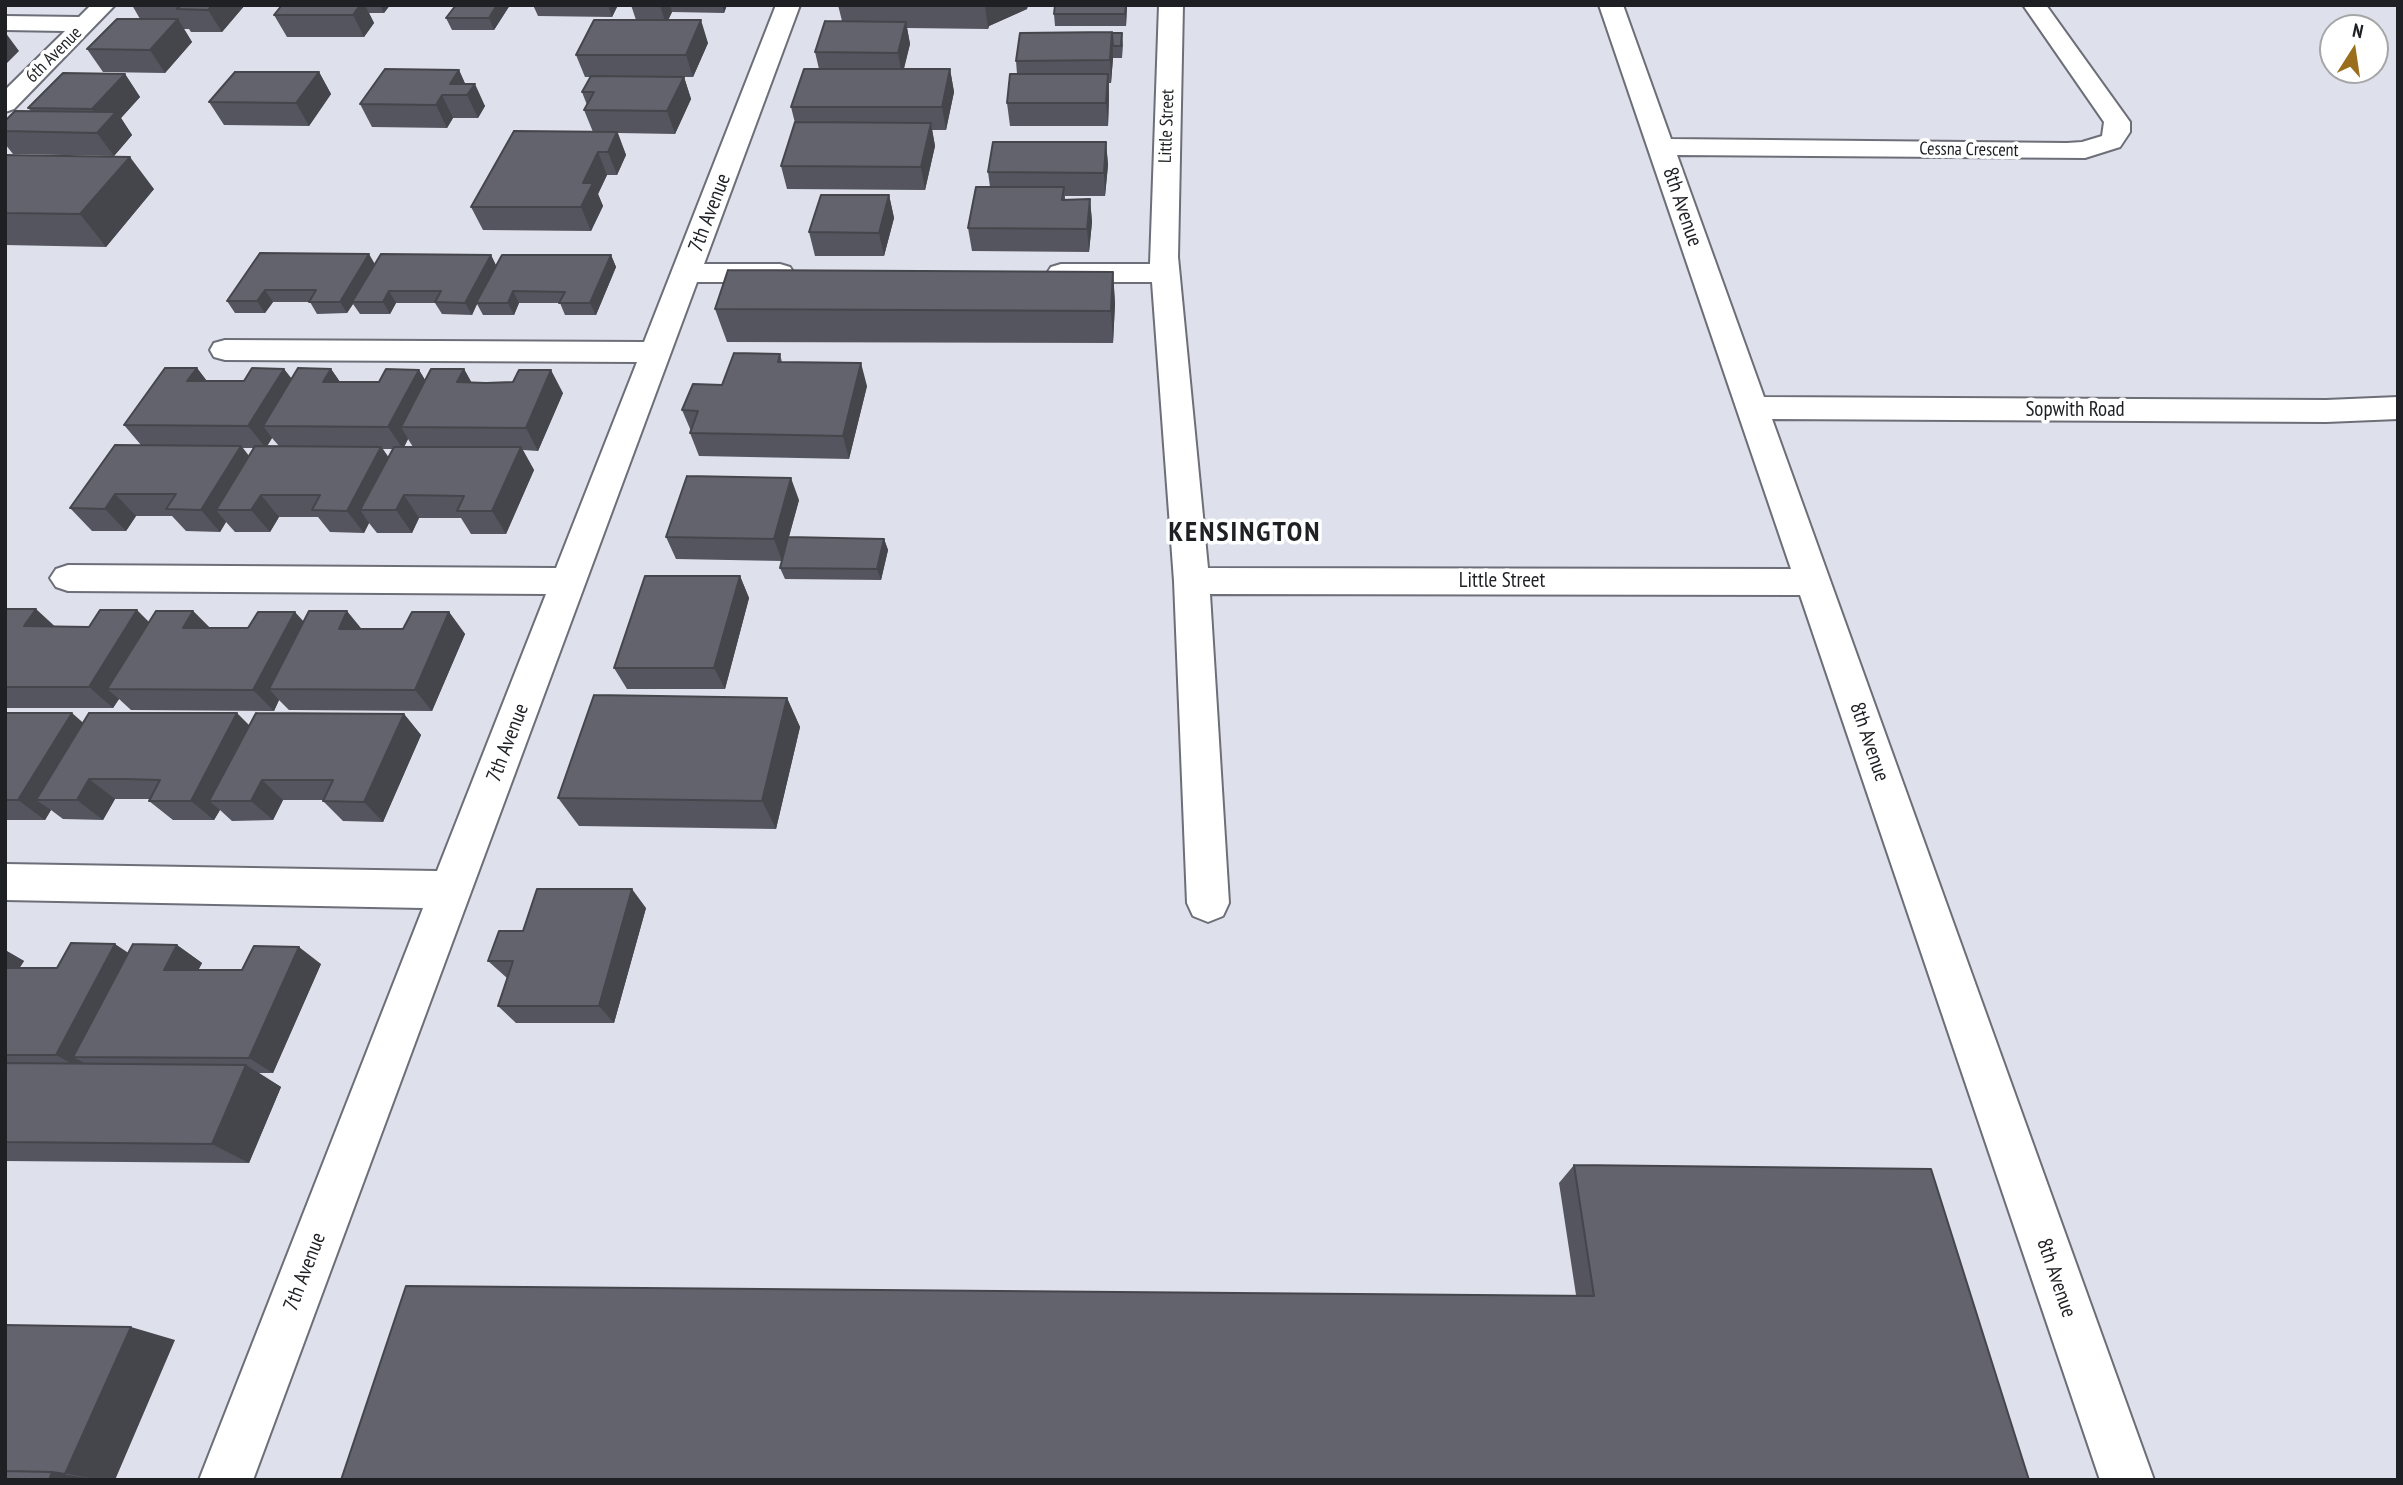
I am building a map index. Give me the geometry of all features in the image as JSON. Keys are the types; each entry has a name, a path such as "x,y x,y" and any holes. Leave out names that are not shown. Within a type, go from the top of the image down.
{"street":[{"name":"6th Avenue","path":"5,104 104,5"},
{"name":"7th Avenue","path":"226,1480 788,5"},
{"name":"Little Street","path":"1171,5 1165,273 1192,581 1208,903"},
{"name":"8th Avenue","path":"1611,5 2127,1480"},
{"name":"Cessna Crescent","path":"1661,147 2067,151 2085,150 2111,141 2118,132 2117,122 2034,5"},
{"path":"5,23 85,23"},
{"path":"688,273 811,273"},
{"path":"1029,273 1165,273"},
{"path":"225,350 657,352"},
{"name":"Sopwith Road","path":"1752,408 2326,411 2398,408"},
{"path":"68,578 570,581"},
{"name":"Little Street","path":"1192,581 1813,582"},
{"path":"5,883 452,890"}],"building":[{"path":"132,5 212,5 208,10 177,9 180,6"},
{"path":"282,5 360,5 353,15 274,15"},
{"path":"456,5 497,5 489,18 446,18"},
{"path":"1055,5 1126,5 1125,14 1054,14"},
{"path":"117,19 178,19 150,50 87,49"},
{"path":"594,20 701,20 686,55 576,55"},
{"path":"825,21 906,22 898,53 815,52"},
{"path":"1112,32 1110,60 1016,61 1020,33"},
{"path":"1112,33 1122,33 1121,46 1113,46"},
{"path":"385,69 459,70 450,84 475,84 467,95 442,95 436,105 360,104"},
{"path":"804,69 950,69 942,107 791,107"},
{"path":"235,72 319,72 296,103 209,102"},
{"path":"63,73 125,74 92,109 28,108"},
{"path":"1010,74 1108,74 1106,103 1007,103"},
{"path":"591,76 684,77 667,111 584,110 594,92 582,92"},
{"path":"15,111 116,112 97,133 5,131 5,121"},
{"path":"795,122 931,123 921,167 781,166"},
{"path":"514,131 617,132 608,152 598,152 583,183 593,183 581,207 471,207"},
{"path":"993,142 1106,142 1104,173 988,172"},
{"path":"5,155 130,157 80,214 5,213"},
{"path":"976,187 1064,187 1062,200 1090,199 1087,229 968,228"},
{"path":"821,195 889,195 879,233 809,232"},
{"path":"260,253 369,254 340,302 309,302 316,290 265,290 257,301 227,301"},
{"path":"381,254 491,255 465,303 435,302 441,291 389,291 383,302 352,302"},
{"path":"502,255 611,255 590,303 559,303 565,292 513,291 508,303 476,303"},
{"path":"728,270 1113,272 1111,311 715,309"},
{"path":"734,353 780,354 778,362 861,363 843,436 690,433 698,411 682,410 693,384 722,385"},
{"path":"165,368 197,368 187,381 244,381 252,368 284,369 248,426 124,425"},
{"path":"298,368 331,369 323,382 379,382 386,369 419,370 388,427 263,426"},
{"path":"431,369 464,369 457,382 486,383 513,382 519,370 551,370 526,428 401,427"},
{"path":"115,445 241,446 201,510 166,509 176,494 115,494 105,509 70,508"},
{"path":"255,446 381,447 347,511 312,510 320,495 261,495 251,510 216,510"},
{"path":"394,447 521,447 492,511 457,511 464,496 404,495 396,510 360,510"},
{"path":"687,476 791,478 774,539 666,537"},
{"path":"788,537 884,539 877,569 780,568"},
{"path":"645,576 740,576 714,668 614,668"},
{"path":"5,609 36,609 24,626 89,627 100,610 137,610 89,687 5,687"},
{"path":"156,611 193,611 183,628 248,628 258,612 295,612 253,690 107,689"},
{"path":"309,611 347,611 339,629 403,629 412,612 449,612 415,690 269,689"},
{"path":"594,695 787,698 762,801 558,798"},
{"path":"5,713 72,713 18,800 5,800"},
{"path":"89,713 237,713 191,801 149,801 160,780 125,779 89,779 77,800 36,800"},
{"path":"256,713 404,714 364,802 323,801 333,780 262,780 251,801 209,801"},
{"path":"537,889 632,889 599,1006 498,1006 513,961 488,961 499,931 523,931"},
{"path":"71,943 115,944 56,1055 5,1055 5,968 57,968"},
{"path":"133,944 177,945 164,970 242,970 254,946 299,947 249,1058 73,1057"},
{"path":"5,1063 246,1065 212,1144 5,1142"},
{"path":"1574,1165 1931,1169 2029,1480 341,1480 406,1286 1594,1296"},
{"path":"5,1325 131,1327 65,1474 5,1471"},
{"path":"5,1471 52,1472 49,1480 5,1480"}],"district":[{"name":"KENSINGTON","path":"1245,533"}]}
